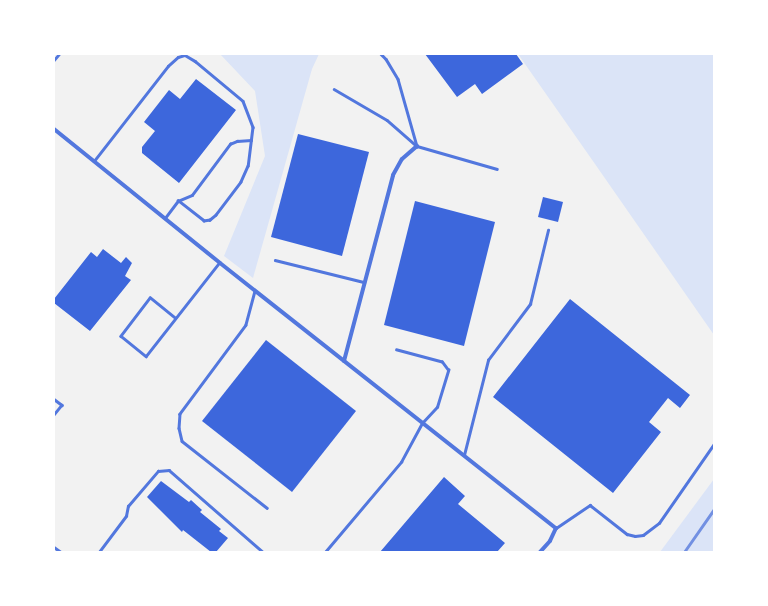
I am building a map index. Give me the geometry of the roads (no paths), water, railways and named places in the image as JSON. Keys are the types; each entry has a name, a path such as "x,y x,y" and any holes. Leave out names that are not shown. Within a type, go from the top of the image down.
{"street":[{"path":"54,129 556,528 550,541 542,551"},
{"path":"344,361 393,175 402,159 417,146"}],"lane":[{"path":"54,60 59,54"},
{"path":"381,54 386,59 398,79 417,146"},
{"path":"94,161 168,66 178,57 185,55 195,60 242,100 253,126 248,166 241,182 216,216 210,220 204,221 178,201"},
{"path":"334,89 387,120 417,146 498,169"},
{"path":"165,218 178,201 192,195 230,144 238,141 251,140"},
{"path":"464,455 488,360 530,304 548,230"},
{"path":"275,260 364,282"},
{"path":"175,318 150,298 120,336 146,356 220,262"},
{"path":"255,290 246,325 180,414 179,428 182,440 267,508"},
{"path":"325,552 401,462 422,423 437,407 448,370 442,362 397,350"},
{"path":"54,398 62,405 54,415"},
{"path":"556,528 590,505 627,534 635,536 643,535 659,523 714,444"},
{"path":"99,552 126,516 128,506 158,471 169,470 263,552"},
{"path":"54,547 61,552"}],"railway":[{"path":"684,552 714,509"}]}
